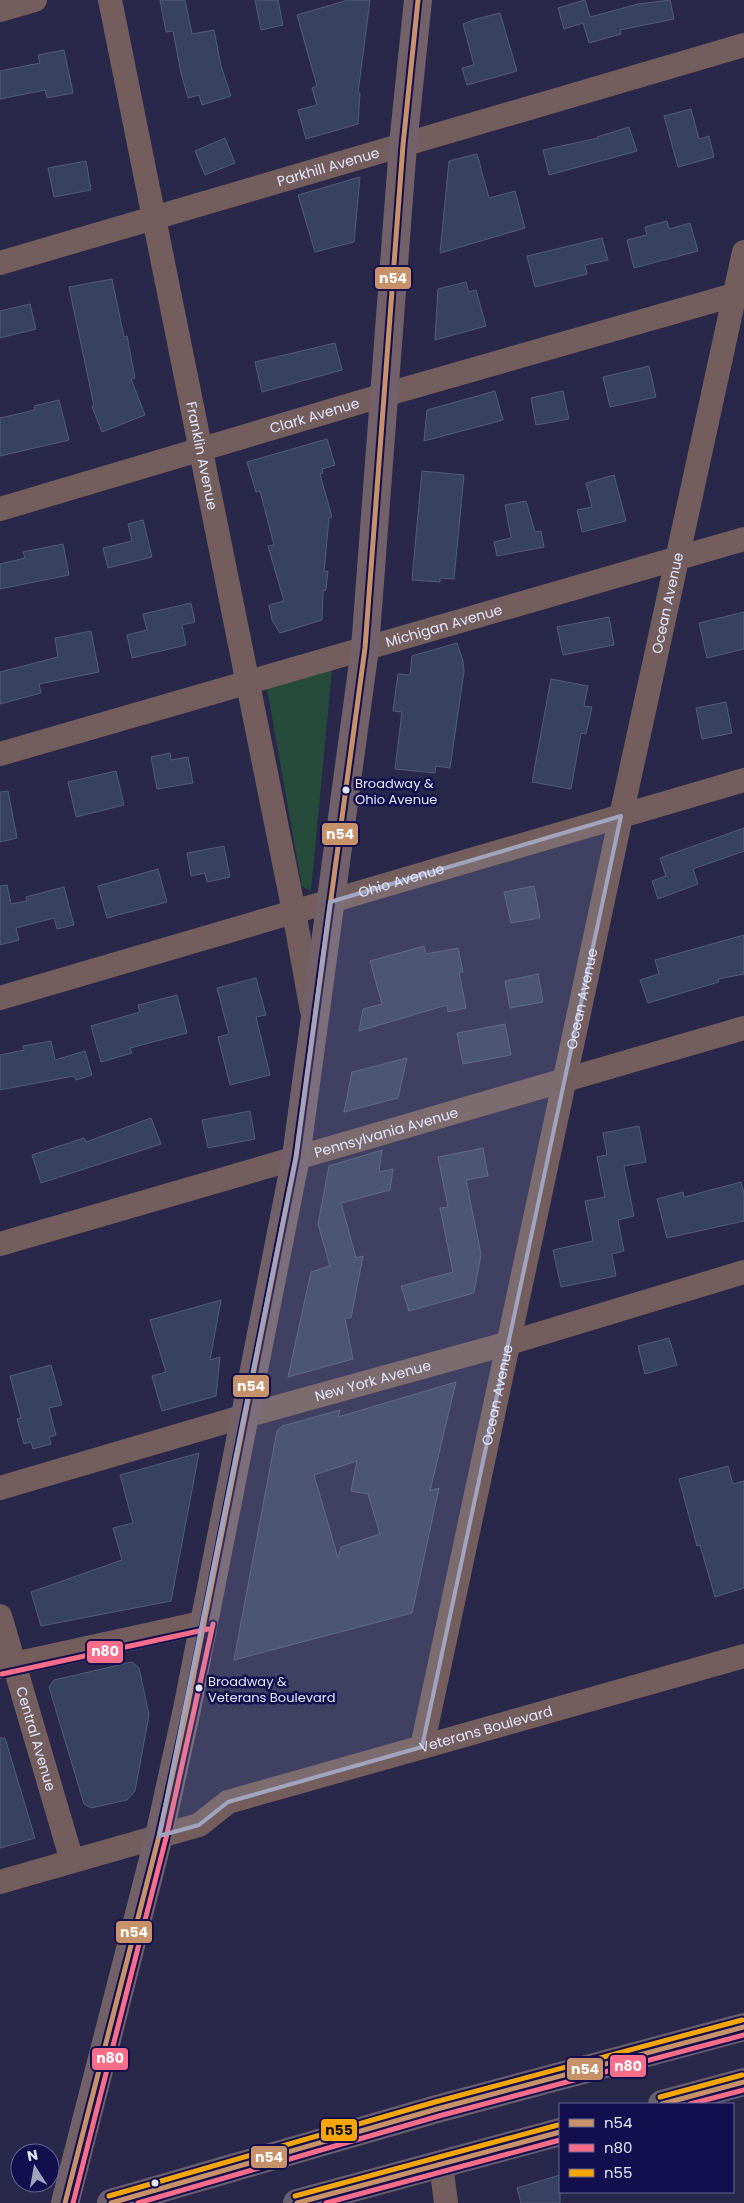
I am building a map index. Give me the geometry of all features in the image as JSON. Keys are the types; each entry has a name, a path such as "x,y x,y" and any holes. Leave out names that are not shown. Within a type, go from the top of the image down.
{"highway":[{"path":"111,2203 437,2109 744,2027"},
{"path":"666,2103 744,2082"},
{"path":"297,2203 559,2132"}],"main road":[{"path":"65,2203 159,1836 206,1622 296,1157 365,648 403,145 418,0"}],"street":[{"path":"0,10 35,0"},
{"name":"Franklin Avenue","path":"110,0 248,681 314,1023"},
{"name":"Parkhill Avenue","path":"0,263 744,45"},
{"name":"Ocean Avenue","path":"422,1747 566,1081 621,816 739,293 744,252"},
{"name":"Clark Avenue","path":"0,509 384,395 739,293"},
{"name":"Michigan Avenue","path":"0,754 248,681 744,540"},
{"name":"Ohio Avenue","path":"0,998 744,780"},
{"name":"Pennsylvania Avenue","path":"0,1244 744,1028"},
{"name":"New York Avenue","path":"0,1488 245,1416 509,1342 744,1272"},
{"name":"Central Avenue","path":"0,1616 7,1665 72,1861"},
{"path":"7,1665 206,1622"},
{"name":"Veterans Boulevard","path":"159,1836 199,1825 228,1802 744,1656"},
{"path":"0,1882 159,1836"},
{"path":"441,2164 446,2203"}],"highlighted area":[{"path":"621,816 422,1747 228,1802 199,1825 159,1836 296,1157 330,902"}],"green space":[{"path":"332,669 311,891 302,886 267,689"}],"building":[{"path":"160,0 185,0 192,34 214,30 221,66 231,96 202,105 199,95 188,98 173,31 166,32"},
{"path":"255,0 278,0 283,25 261,30"},
{"path":"348,0 370,0 358,93 360,93 358,124 306,139 298,110 317,105 312,88 317,86 297,15"},
{"path":"585,0 590,17 638,4 670,0 674,19 620,30 621,34 589,43 583,23 564,29 558,8"},
{"path":"500,13 517,71 467,85 462,68 474,65 463,24"},
{"path":"64,50 73,93 47,98 45,90 0,99 0,71 40,63 38,55"},
{"path":"691,109 699,139 709,136 714,157 678,167 664,116"},
{"path":"629,127 637,151 549,175 543,150 598,138"},
{"path":"225,138 235,163 205,175 195,151"},
{"path":"477,154 489,198 515,191 525,228 440,253 449,161"},
{"path":"86,161 91,190 54,197 48,168"},
{"path":"360,177 354,242 315,252 298,195"},
{"path":"667,221 669,229 690,223 698,251 634,268 627,240 647,235 645,227"},
{"path":"602,238 608,260 585,265 587,274 535,287 527,256"},
{"path":"112,279 124,337 127,336 135,378 131,379 145,415 102,432 92,407 94,406 69,287"},
{"path":"466,282 469,292 476,290 486,326 435,340 438,289"},
{"path":"30,304 36,329 0,338 0,311"},
{"path":"335,343 342,370 262,392 255,362"},
{"path":"649,366 656,397 610,407 603,377"},
{"path":"495,391 503,420 424,441 427,410"},
{"path":"563,391 569,419 536,425 531,398"},
{"path":"59,400 69,440 0,456 0,418 35,410 34,406"},
{"path":"327,439 335,465 322,469 323,473 320,474 332,517 329,518 324,572 328,571 326,590 323,591 322,620 280,633 272,620 269,605 284,601 268,546 274,545 260,491 256,492 247,462"},
{"path":"422,471 464,475 454,579 440,578 440,582 412,580"},
{"path":"614,475 626,521 582,532 577,510 592,507 586,483"},
{"path":"526,501 535,532 541,531 544,547 497,556 494,542 511,538 505,505"},
{"path":"143,520 152,557 108,568 103,548 132,541 128,524"},
{"path":"63,544 69,575 0,589 0,564 25,558 23,552"},
{"path":"191,603 195,622 182,625 186,645 132,658 127,635 147,630 143,614"},
{"path":"744,612 744,649 707,658 699,623"},
{"path":"609,617 614,645 563,655 557,627"},
{"path":"91,631 99,672 39,684 41,693 0,704 0,672 58,657 55,638"},
{"path":"457,643 463,661 464,672 450,768 436,766 435,773 395,769 402,712 393,711 398,674 410,675 412,656"},
{"path":"551,679 588,686 584,706 592,707 586,734 581,733 571,789 532,782"},
{"path":"726,702 732,733 702,739 696,708"},
{"path":"170,753 171,760 188,757 193,783 157,789 151,757"},
{"path":"116,771 124,805 76,817 68,782"},
{"path":"8,791 17,838 0,842 0,792"},
{"path":"744,828 744,851 693,869 698,884 658,899 652,881 666,876 660,858"},
{"path":"224,846 230,877 207,882 205,873 191,876 187,853"},
{"path":"158,869 167,902 107,918 98,886"},
{"path":"7,885 11,904 27,901 26,897 64,887 74,925 57,929 54,918 16,928 19,940 0,945 0,886"},
{"path":"534,886 540,918 511,923 504,892"},
{"path":"744,935 744,974 718,979 719,982 648,1003 640,980 659,974 655,960"},
{"path":"424,946 426,954 458,948 463,972 459,972 466,1008 448,1012 447,1005 359,1031 363,1009 382,1004 370,961"},
{"path":"538,974 543,1002 510,1008 505,981"},
{"path":"256,978 266,1015 256,1017 270,1075 230,1085 218,1037 229,1034 217,988"},
{"path":"177,995 187,1033 130,1048 132,1053 101,1062 91,1026 140,1012 138,1005"},
{"path":"505,1024 511,1055 463,1064 457,1033"},
{"path":"51,1041 55,1060 85,1051 92,1075 76,1080 74,1076 0,1090 0,1055 24,1050 23,1046"},
{"path":"407,1058 398,1098 344,1112 352,1072"},
{"path":"250,1111 255,1139 208,1148 202,1120"},
{"path":"151,1118 161,1144 41,1183 32,1155 84,1138 86,1142"},
{"path":"639,1126 646,1162 624,1166 634,1216 618,1220 624,1251 612,1254 616,1276 561,1287 553,1250 593,1241 585,1201 605,1197 597,1157 607,1155 603,1133"},
{"path":"483,1148 488,1176 466,1180 481,1254 474,1293 409,1311 401,1286 453,1272 440,1208 448,1207 438,1157"},
{"path":"382,1150 379,1172 393,1169 390,1190 341,1203 356,1258 363,1256 351,1318 345,1318 353,1359 288,1377 311,1272 330,1266 318,1224 329,1166"},
{"path":"741,1182 744,1194 744,1221 667,1238 657,1199 683,1192 684,1197"},
{"path":"221,1300 210,1360 220,1357 216,1396 162,1411 152,1376 166,1372 150,1320"},
{"path":"669,1338 677,1365 645,1374 638,1346"},
{"path":"51,1365 62,1405 49,1408 56,1435 49,1437 51,1444 33,1449 31,1442 24,1444 17,1419 21,1418 10,1376"},
{"path":"456,1382 430,1491 439,1488 412,1613 234,1660 277,1431 282,1426 340,1410 338,1417","holes":["357,1461 351,1491 368,1494 380,1534 341,1547 338,1558 314,1475"]},
{"path":"199,1453 171,1601 41,1626 31,1592 122,1560 113,1528 133,1523 120,1475"},
{"path":"728,1466 733,1484 744,1481 744,1588 715,1597 700,1545 697,1546 679,1479"},
{"path":"132,1662 139,1668 149,1715 135,1791 127,1800 91,1808 84,1804 49,1687 54,1680"},
{"path":"0,1738 5,1738 35,1838 0,1848"},
{"path":"559,2175 560,2203 521,2203 517,2188"}],"transit line":[{"name":"n54","path":"65,2203 159,1836 187,1709 296,1157 365,648 403,145 418,0"},
{"name":"n80","path":"73,2203 166,1838 213,1624"},
{"name":"n80","path":"2,1674 208,1629"},
{"name":"n55","path":"109,2196 435,2102 742,2020"},
{"name":"n54","path":"111,2203 437,2109 744,2027"},
{"name":"n80","path":"138,2203 439,2116 744,2035"},
{"name":"n55","path":"660,2097 742,2075"},
{"name":"n54","path":"666,2103 744,2082"},
{"name":"n80","path":"694,2103 744,2090"},
{"name":"n55","path":"295,2196 558,2125"},
{"name":"n54","path":"297,2203 559,2132"},
{"name":"n80","path":"326,2203 559,2140"}],"place":[{"name":"Broadway & Ohio Avenue","path":"346,790"},
{"name":"Broadway & Veterans Boulevard","path":"199,1688"}]}
